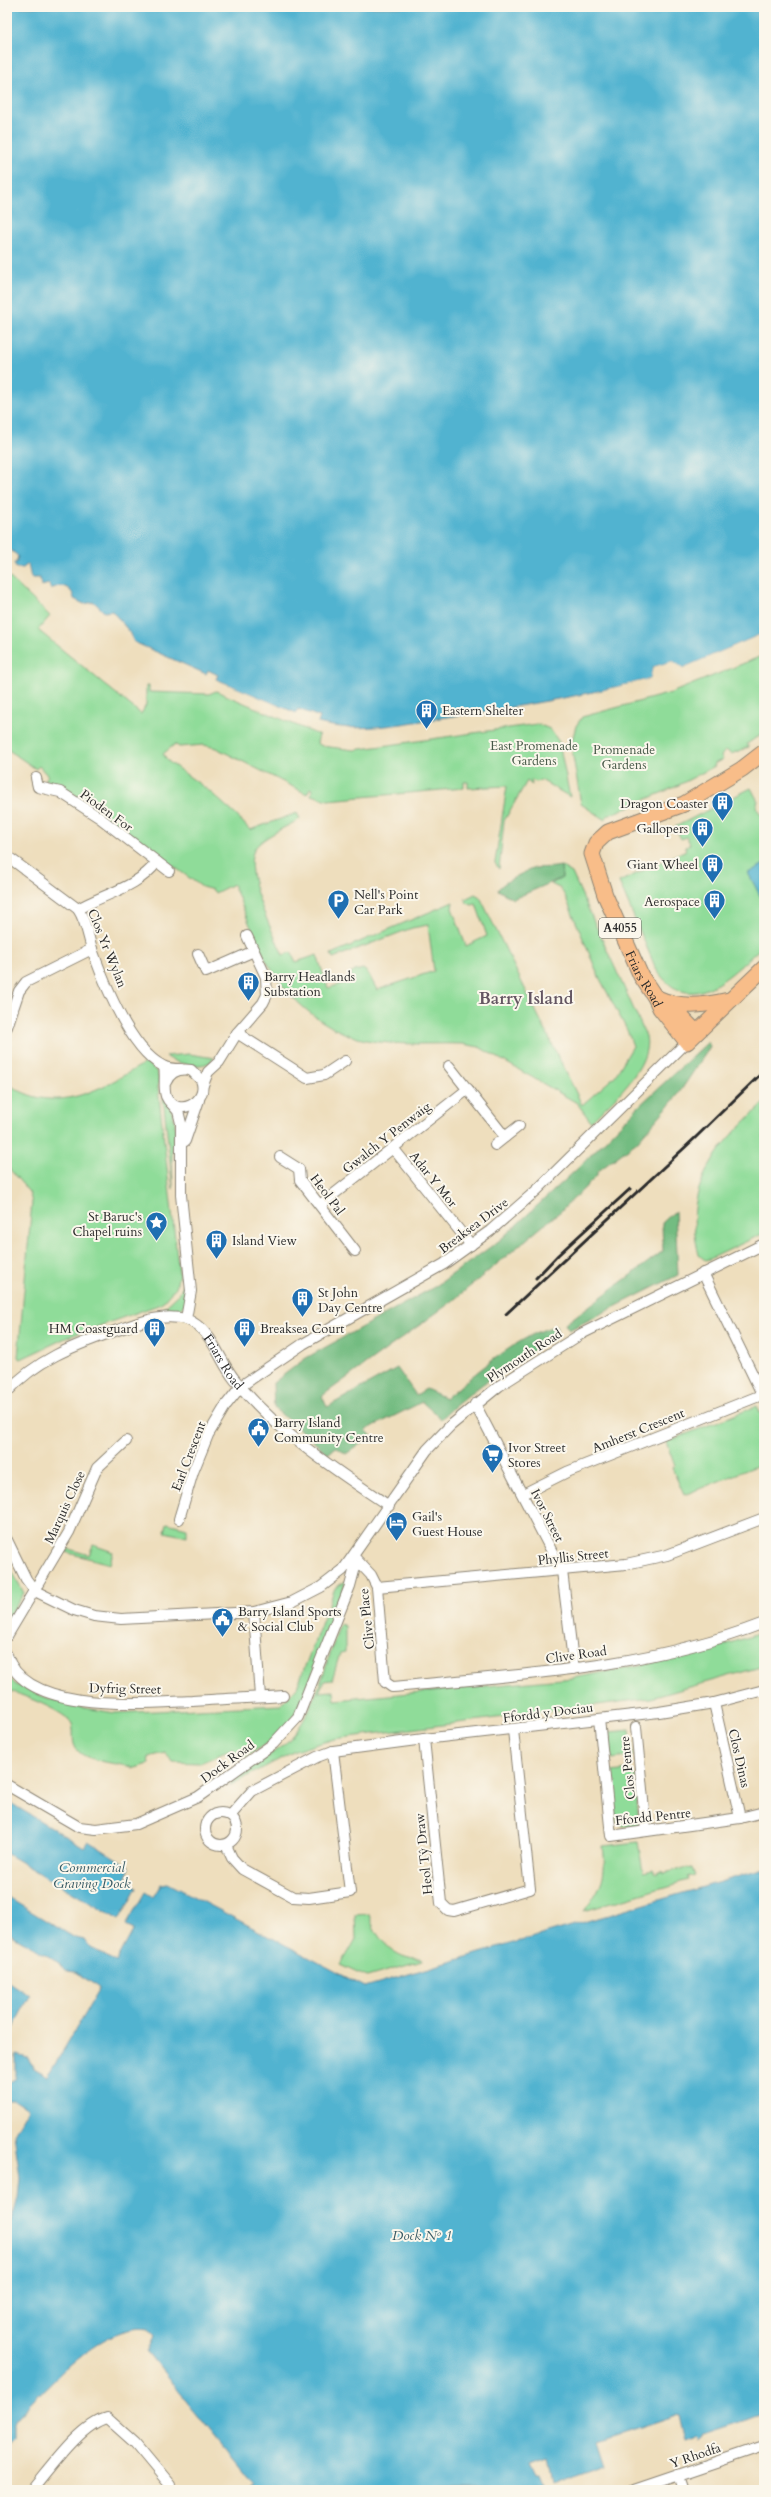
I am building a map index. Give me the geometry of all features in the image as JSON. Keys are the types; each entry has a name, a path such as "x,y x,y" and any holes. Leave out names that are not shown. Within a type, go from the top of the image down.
{"main road":[{"name":"Friars Road","path":"692,1037 668,1020 660,1008 661,1000 641,976 605,895 592,854 596,843 608,832 684,804 742,768 764,752"},
{"path":"692,1037 764,968"},
{"path":"661,1000 695,1007 729,1000"}],"street":[{"name":"Pioden For","path":"35,786 60,792 100,818 169,871"},
{"name":"Clos Yr Wylan","path":"7,856 78,909 83,917 98,966 135,1042 147,1055 164,1067 181,1069"},
{"path":"78,909 96,899 136,883 147,874 157,862"},
{"path":"181,1157 208,1072 219,1062 237,1033 264,1003 267,994 266,977 247,936"},
{"path":"7,1027 19,991 26,982 92,949"},
{"path":"198,954 206,972 254,951"},
{"path":"237,1033 307,1078 328,1073 345,1062"},
{"name":"Breaksea Drive","path":"241,1386 303,1344 420,1279 471,1245 519,1207 692,1037"},
{"path":"449,1066 505,1137"},
{"path":"7,1392 30,1370 71,1346 152,1318 174,1316 186,1320 191,1291 183,1224 181,1120 165,1093 166,1082 164,1067"},
{"path":"166,1082 173,1072 181,1069 195,1073 208,1072"},
{"path":"195,1073 203,1085"},
{"name":"Gwalch Y Penwaig","path":"320,1205 468,1089"},
{"path":"172,1103 180,1107 189,1106 200,1098"},
{"path":"494,1145 519,1126"},
{"name":"Adar Y Mor","path":"393,1148 471,1245"},
{"name":"Heol Pal","path":"280,1157 299,1169 300,1180 355,1251"},
{"name":"Plymouth Road","path":"35,1591 74,1610 112,1619 254,1612 282,1606 311,1593 337,1576 354,1557 428,1450 450,1426 475,1404 552,1351 703,1273 764,1244"},
{"path":"703,1273 764,1396"},
{"name":"Friars Road","path":"186,1320 206,1333 228,1370 264,1411 314,1456 389,1506"},
{"name":"Earl Crescent","path":"179,1519 193,1472 208,1434 226,1405 241,1386"},
{"name":"Amherst Crescent","path":"522,1494 567,1472 764,1396"},
{"name":"Ivor Street","path":"475,1404 562,1571 574,1669"},
{"name":"Marquis Close","path":"35,1591 69,1532 97,1468 126,1441"},
{"name":"Phyllis Street","path":"377,1587 626,1564 667,1555 764,1518"},
{"path":"7,1540 26,1579 35,1591 7,1636"},
{"name":"Clive Place","path":"354,1557 371,1575 377,1587 385,1682 388,1686"},
{"name":"Dock Road","path":"7,1784 75,1825 96,1829 136,1824 211,1790 273,1744 298,1717 351,1581 354,1557"},
{"path":"254,1612 260,1697"},
{"name":"Clive Road","path":"388,1686 574,1669 706,1643 764,1623"},
{"name":"Dyfrig Street","path":"7,1655 13,1670 23,1680 57,1694 89,1702 129,1704 283,1696"},
{"name":"Ffordd y Dociau","path":"230,1816 252,1791 333,1751 424,1739 513,1730 714,1703 764,1690"},
{"name":"Clos Dinas","path":"714,1703 740,1818"},
{"name":"Ffordd Pentre","path":"599,1719 611,1836 740,1818 764,1812"},
{"name":"Clos Pentre","path":"636,1728 646,1831"},
{"name":"Heol Tŷ Draw","path":"424,1739 441,1903 448,1910 454,1912 530,1890 513,1730"},
{"path":"226,1845 232,1858 242,1869 293,1897 309,1898 350,1892 333,1751"},
{"path":"214,1814 225,1814 230,1816 237,1829 234,1839 226,1845 215,1845 207,1838 204,1827 209,1818 214,1814"},
{"path":"46,2490 35,2486 97,2420 107,2418 144,2453 170,2485 170,2490"},
{"name":"Y Rhodfa","path":"634,2490 764,2446"},
{"path":"678,2475 683,2490"}],"green space":[{"name":"East Promenade Gardens","path":"7,575 50,616 38,630 141,714 146,705 146,686 149,686 149,692 209,694 216,691 319,735 317,743 322,746 354,750 537,724 550,729 559,742 570,797 541,780 536,782 531,780 532,785 527,781 504,821 499,869 495,863 507,786 468,788 468,782 464,782 464,788 328,800 311,795 312,789 310,788 307,794 216,748 204,745 179,747 175,744 163,754 169,762 208,790 236,815 250,830 297,813 300,819 268,837 254,850 251,860 252,873 260,903 283,955 291,952 296,962 317,955 328,988 351,981 351,972 363,969 368,973 377,990 434,971 428,925 412,928 333,958 331,954 453,902 452,908 466,946 487,936 476,904 472,905 467,903 465,899 475,894 480,897 582,1105 615,1076 633,1046 627,1030 599,977 566,898 561,889 551,884 562,878 561,866 572,873 646,1036 646,1048 643,1060 637,1072 619,1094 591,1122 577,1103 479,1047 463,1044 402,1044 366,1040 339,1031 314,1016 282,985 268,964 257,942 233,884 215,893 213,890 202,887 67,789 45,779 48,776 39,766 36,769 7,749"},
{"name":"Promenade Gardens","path":"764,655 764,732 747,744 749,747 731,754 726,750 721,756 723,759 714,764 715,766 675,787 607,816 605,820 581,804 571,744 576,726 582,717 671,693"},
{"path":"751,788 758,801 756,807 764,820 764,945 739,968 712,987 697,992 683,991 669,984 656,969 619,882 686,850 685,847 690,844 687,837 681,839 675,827"},
{"path":"561,866 562,878 513,899 498,890 503,884 531,869"},
{"path":"708,1042 710,1047 677,1096 637,1142 597,1172 597,1176 562,1210 450,1303 322,1396 327,1407 397,1368 416,1395 426,1389 446,1398 498,1356 528,1337 542,1330 556,1326 558,1335 483,1384 441,1419 422,1402 366,1430 372,1436 346,1454 336,1447 328,1454 274,1408 273,1383 306,1358 436,1286 500,1240 577,1169 638,1107"},
{"path":"189,1054 214,1058 205,1064 190,1065 176,1062 166,1056"},
{"path":"145,1063 156,1070 158,1076 158,1088 179,1274 176,1287 161,1304 68,1337 21,1359 18,1357 32,1202 29,1192 7,1166 7,1083 25,1093 43,1098 60,1099 78,1096 95,1090"},
{"path":"163,1097 172,1112 175,1126 172,1158 173,1189"},
{"path":"764,1103 764,1233 705,1260 699,1255 695,1230 695,1208 699,1188 707,1170 718,1152 731,1136"},
{"path":"675,1211 678,1275 569,1330 565,1324 663,1251 662,1223"},
{"path":"184,1282 187,1300 182,1308 161,1311 179,1294"},
{"path":"757,1406 764,1420 764,1463 684,1495 672,1468 675,1466 666,1442"},
{"path":"167,1523 187,1528 187,1537 165,1532"},
{"path":"93,1545 113,1552 110,1564 65,1552 69,1549 89,1555"},
{"path":"7,1562 24,1593 7,1620"},
{"path":"346,1581 303,1700 290,1722 267,1743 241,1760 233,1749 200,1763 173,1762 165,1753 148,1757 149,1764 132,1769 132,1767 89,1758 76,1749 72,1724 62,1714 22,1695 7,1690 7,1675 15,1684 42,1696 68,1705 115,1713 281,1705 297,1687 335,1588"},
{"path":"340,1624 345,1626 345,1652 340,1653 332,1680 324,1681 319,1692 334,1691 335,1700 573,1678 697,1654 764,1632 764,1666 651,1698 334,1739 295,1751 229,1786 239,1776 283,1745 298,1729 313,1701"},
{"path":"630,1730 633,1756 612,1759 609,1732"},
{"path":"629,1770 635,1775 639,1825 622,1827 617,1823 611,1772"},
{"path":"638,1842 643,1872 654,1870 656,1874 662,1871 663,1873 692,1867 695,1875 687,1877 688,1880 584,1911 595,1895 602,1881 604,1865 603,1846"},
{"path":"369,1914 376,1931 387,1946 394,1952 403,1956 412,1959 421,1959 422,1961 367,1977 341,1965 356,1939 355,1915"}],"water":[{"path":"7,7 764,7 764,633 683,668 673,661 653,667 650,679 600,691 473,713 366,728 350,728 318,723 320,717 298,709 296,713 216,679 218,675 208,670 206,674 134,642 128,630 112,611 104,612 94,602 84,604 74,599 74,596 70,590 65,587 57,586 50,588 49,584 41,586 40,578 31,578 28,564 23,568 16,568 14,563 16,563 18,556 7,547"},
{"path":"764,864 764,903 748,873"},
{"name":"Commercial Graving Dock","path":"7,1801 84,1847 88,1841 130,1867 125,1879 137,1888 119,1920 7,1854"},
{"name":"Dock Nº 1","path":"764,1869 764,2414 703,2434 699,2440 696,2437 685,2441 679,2415 597,2442 605,2467 551,2486 546,2460 529,2466 535,2479 537,2479 541,2489 539,2490 245,2490 252,2481 147,2352 154,2337 148,2329 130,2329 112,2336 93,2347 56,2377 13,2422 13,2438 7,2445 7,2238 18,2198 20,2178 14,2134 28,2109 14,2100 7,2100 7,2084 16,2078 16,2055 28,2058 34,2068 48,2076 100,1988 75,1972 65,1971 60,1963 7,1932 7,1897 75,1938 85,1940 90,1947 116,1962 134,1929 126,1925 145,1892 153,1897 161,1884 168,1883 365,1987"},
{"path":"7,1981 30,1996 7,2038"}],"pier":[{"path":"762,634 762,636 743,645 682,670 672,662 654,668 651,680 566,701 566,699 650,679 653,667 673,661 683,668"},
{"path":"214,678 270,702 297,714 295,715"}],"railway":[{"path":"506,1314 695,1138 764,1071"},
{"path":"536,1278 558,1255 630,1189"}],"place":[{"name":"Eastern Shelter","path":"426,730"},
{"name":"Dragon Coaster","path":"723,822"},
{"name":"Gallopers","path":"703,848"},
{"name":"Giant Wheel","path":"713,884"},
{"name":"Nell's Point Car Park","path":"339,920"},
{"name":"Aerospace","path":"715,920"},
{"name":"Barry Headlands Substation","path":"248,1002"},
{"name":"St Baruc's Chapel ruins","path":"157,1242"},
{"name":"Island View","path":"216,1260"},
{"name":"St John Day Centre","path":"303,1318"},
{"name":"HM Coastguard","path":"154,1348"},
{"name":"Breaksea Court","path":"245,1348"},
{"name":"Barry Island Community Centre","path":"258,1448"},
{"name":"Ivor Street Stores","path":"492,1474"},
{"name":"Gail's Guest House","path":"396,1542"},
{"name":"Barry Island Sports & Social Club","path":"222,1638"}],"district":[{"name":"Barry Island","path":"526,998"}]}
